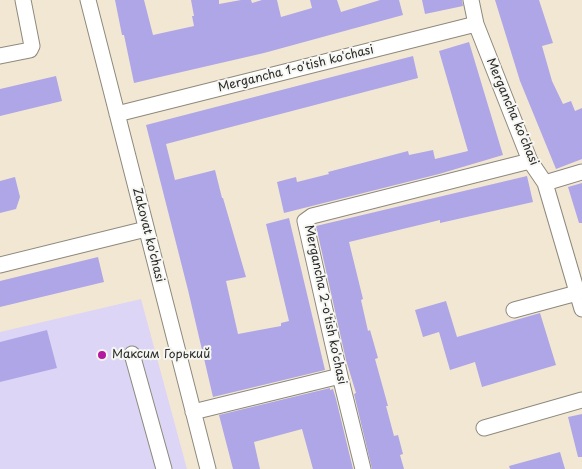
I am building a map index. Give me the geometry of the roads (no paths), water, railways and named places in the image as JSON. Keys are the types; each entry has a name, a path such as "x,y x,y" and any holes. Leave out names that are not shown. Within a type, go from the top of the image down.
{"street":[{"path":"0,56 30,50 32,46 23,0"},
{"name":"Zakovat ko'chasi","path":"88,0 208,469"},
{"name":"Mergancha koʻchasi","path":"471,0 476,24 530,161 545,183 582,309"},
{"name":"Mergancha 1-o'tish ko'chasi","path":"117,114 476,24"},
{"name":"Mergancha 2-o'tish ko'chasi","path":"363,469 305,221 312,216 530,161"},
{"path":"545,183 582,172"},
{"path":"0,265 146,229"},
{"path":"514,310 577,293"},
{"path":"132,354 164,469"},
{"path":"193,412 340,376"},
{"path":"484,428 582,400"}],"place":[{"name":"Максим Горький","path":"102,355"}]}
